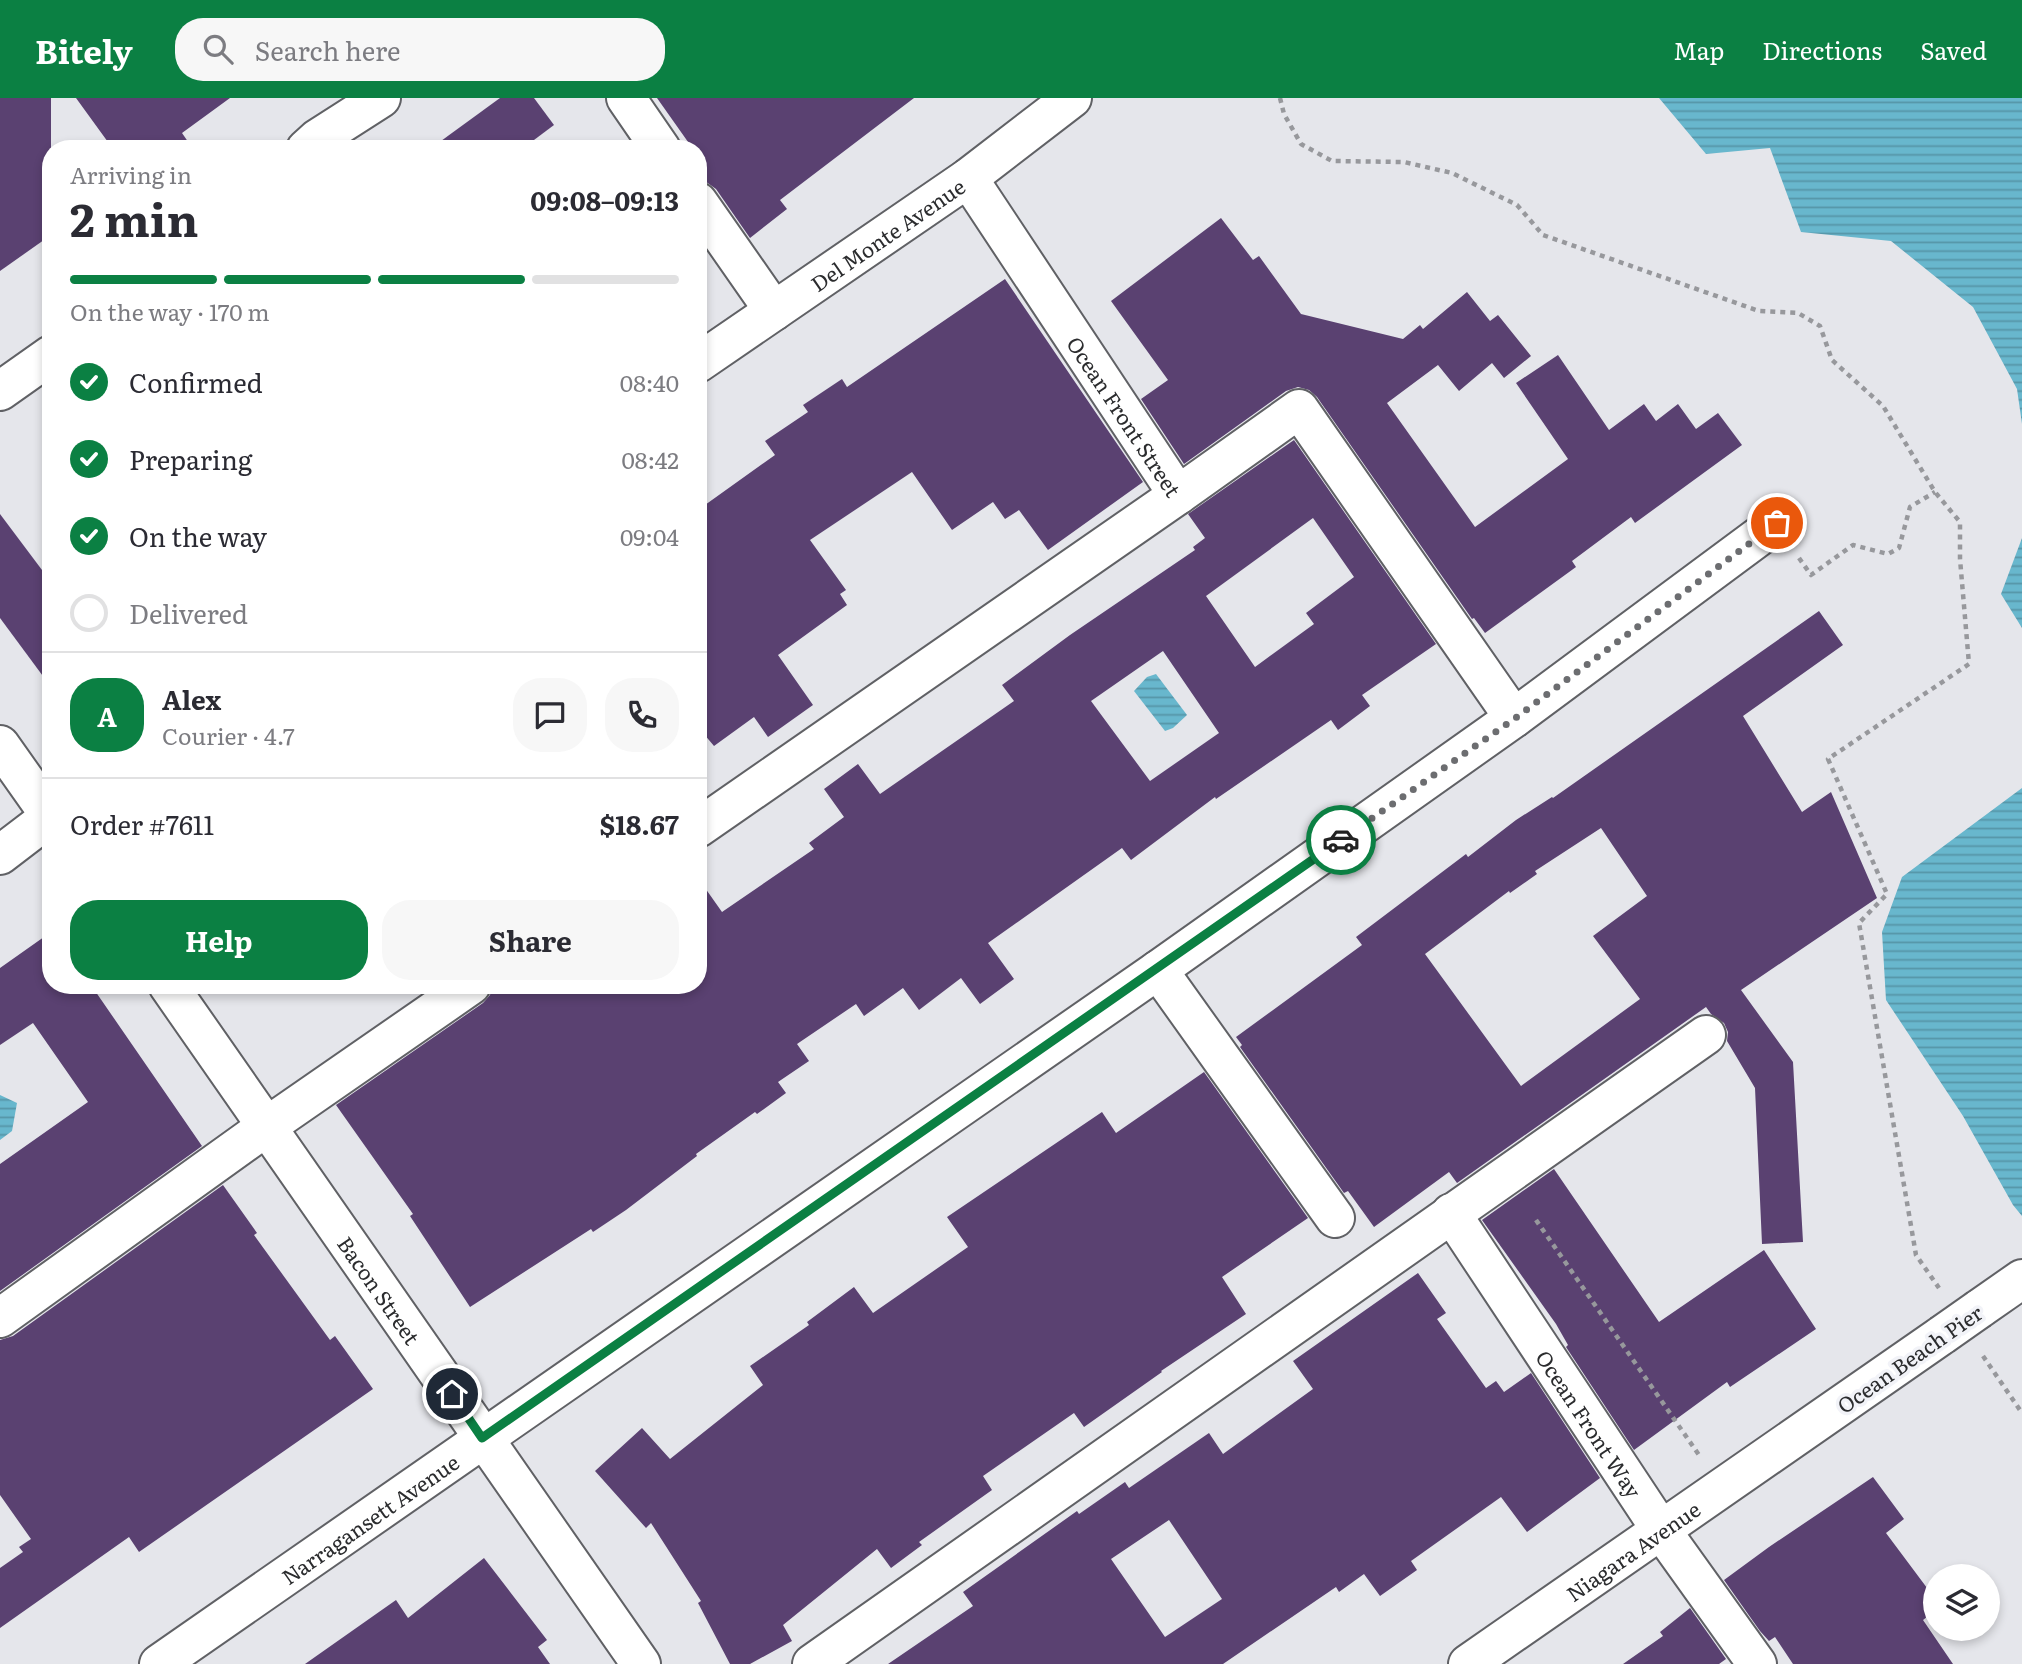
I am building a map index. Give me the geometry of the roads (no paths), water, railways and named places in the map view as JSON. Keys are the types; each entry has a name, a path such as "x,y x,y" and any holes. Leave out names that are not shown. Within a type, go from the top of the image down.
{"street":[{"path":"316,140 381,98"},
{"path":"626,98 655,140"},
{"name":"Del Monte Avenue","path":"707,357 968,178 1072,98"},
{"name":"Ocean Front Street","path":"968,178 1178,495 1299,409 1514,719"},
{"path":"707,215 774,311"},
{"path":"0,391 42,361"},
{"path":"707,822 1178,495"},
{"name":"Narragansett Avenue","path":"159,1664 1158,970 1514,719 1777,523"},
{"path":"0,745 42,804"},
{"path":"0,855 42,824"},
{"path":"1158,970 1335,1218"},
{"name":"Bacon Street","path":"174,994 641,1664"},
{"path":"0,1318 266,1127 458,994"},
{"path":"811,1664 1706,1035"},
{"name":"Ocean Front Way","path":"1451,1213 1661,1530 1756,1664"},
{"name":"Ocean Beach Pier","path":"1797,1436 2022,1279"},
{"name":"Niagara Avenue","path":"1468,1664 1797,1436"}],"water":[{"path":"1659,98 2022,98 2022,424 2017,389 1973,307 1891,241 1801,232 1770,148 1706,154"},
{"path":"2022,538 2022,628 2001,594"},
{"path":"1156,674 1187,715 1173,728 1165,731 1134,691 1147,677"},
{"path":"2022,788 2022,1216 2013,1205 1963,1116 1886,1000 1882,932 1902,877"},
{"path":"0,1095 17,1103 12,1131 0,1140"}]}
